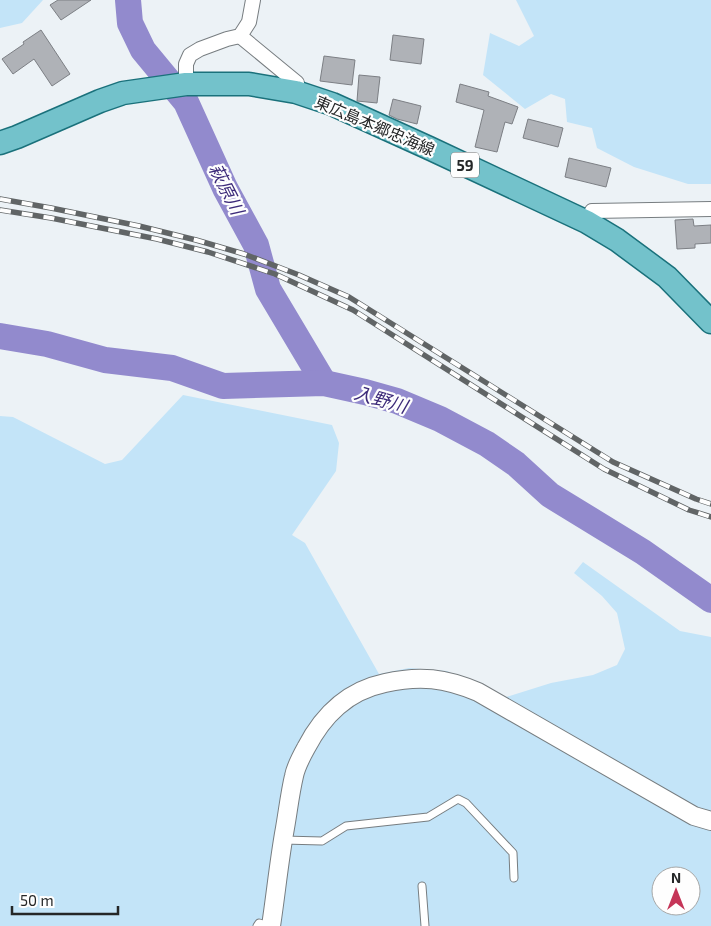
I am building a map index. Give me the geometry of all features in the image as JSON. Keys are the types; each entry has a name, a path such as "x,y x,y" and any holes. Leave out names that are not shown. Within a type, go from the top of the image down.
{"main road":[{"name":"東広島本郷忠海線","path":"0,143 123,93 186,84 249,84 296,92 332,104 587,222 617,240 667,277 711,322"}],"street":[{"path":"186,84 186,64 190,55 200,49 240,36 249,22 253,0"},
{"path":"240,36 298,83 296,92"},
{"path":"587,222 592,212 711,209"},
{"path":"271,926 294,774 299,761 322,721 350,697 373,685 414,678 433,679 459,684 478,692 694,816 711,821"}],"lane":[{"path":"283,840 322,841 346,826 428,817 458,799 466,803 512,853 514,878"},
{"path":"422,886 425,926"},
{"path":"256,926 259,923 271,926"}],"shaded area":[{"path":"0,0 43,0 22,23 0,28"},
{"path":"516,0 711,0 711,184 688,184 634,167 597,148 592,128 567,122 565,99 551,94 525,109 483,75 490,33 519,46 534,36"},
{"path":"183,395 332,425 339,443 336,471 292,535 305,543 379,674 409,668 447,671 503,698 551,683 593,675 617,665 625,649 617,613 602,596 574,573 583,562 680,631 711,637 711,926 0,926 0,416 13,417 105,464 122,460"}],"building":[{"path":"58,0 91,0 61,20 50,5"},
{"path":"41,30 70,74 52,86 34,59 13,74 2,59"},
{"path":"393,35 424,39 421,64 390,60"},
{"path":"324,56 355,60 352,85 320,81"},
{"path":"359,75 380,77 377,103 357,101"},
{"path":"460,84 489,92 488,96 518,107 512,124 505,122 497,152 475,147 484,110 456,102"},
{"path":"393,99 421,106 417,124 389,115"},
{"path":"528,119 563,128 558,147 523,138"},
{"path":"569,158 611,168 606,187 565,177"},
{"path":"693,219 694,226 711,225 711,243 695,244 695,248 677,249 675,220"}],"waterway":[{"name":"萩原川","path":"128,0 130,23 143,50 186,102 225,188 256,245 268,289 324,383"},
{"name":"入野川","path":"0,336 47,344 105,360 172,368 223,386 324,383 397,401 440,419 487,444 516,464 550,495 643,552 711,600"}],"railway":[{"path":"0,199 139,226 196,240 244,254 299,275 349,297 613,462 711,504"},
{"path":"0,210 157,239 208,252 275,274 353,310 604,469 689,510 711,517"}]}
